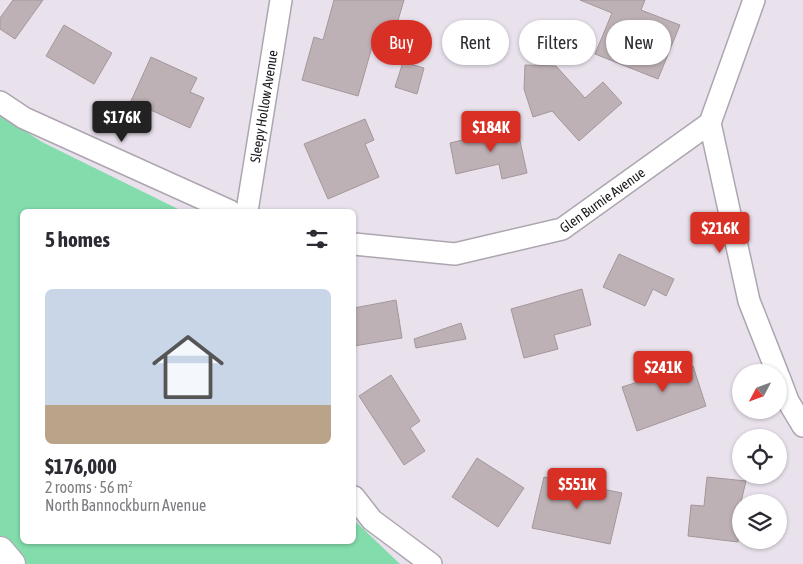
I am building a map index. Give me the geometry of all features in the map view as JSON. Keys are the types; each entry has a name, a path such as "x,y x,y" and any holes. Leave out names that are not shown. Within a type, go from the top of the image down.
{"street":[{"name":"Sleepy Hollow Avenue","path":"247,209 281,0"},
{"path":"754,0 710,123 749,302 774,364"},
{"path":"0,102 24,118 226,209"},
{"name":"Glen Burnie Avenue","path":"356,244 455,254 562,229 710,123"},
{"path":"788,401 803,426"},
{"path":"356,500 372,520 431,564"},
{"path":"0,551 11,564"}],"green space":[{"path":"0,115 42,142 178,209 20,209 20,544 356,544 356,522 400,564 21,564 0,540"}],"building":[{"path":"13,0 43,0 15,39 0,29 0,18"},
{"path":"334,0 404,0 398,20 371,20 371,50 358,96 302,80 314,37 323,40"},
{"path":"580,0 645,0 641,10 667,20 609,20 612,13"},
{"path":"671,22 680,25 671,47"},
{"path":"64,25 112,53 94,84 46,56"},
{"path":"606,27 606,58 596,54"},
{"path":"151,57 197,78 190,92 204,98 190,128 131,101"},
{"path":"402,65 414,65 424,68 417,94 395,87"},
{"path":"525,65 556,66 585,98 603,82 622,103 579,141 552,111 533,117 524,89"},
{"path":"623,65 664,65 658,79"},
{"path":"365,119 374,140 365,144 379,177 328,199 304,144"},
{"path":"517,127 527,173 502,179 499,164 456,174 450,143"},
{"path":"619,254 674,279 666,296 653,289 645,306 603,287"},
{"path":"582,289 591,325 554,335 558,349 524,358 511,309"},
{"path":"396,300 402,338 356,346 356,308"},
{"path":"461,323 466,339 416,348 414,339"},
{"path":"666,353 673,373 693,366 706,406 637,431 622,387 647,379 641,362"},
{"path":"391,375 420,421 410,428 425,451 404,465 359,396"},
{"path":"477,458 524,488 498,527 452,497"},
{"path":"544,477 622,493 610,544 532,528"},
{"path":"707,477 732,480 732,484 745,484 743,494 732,494 732,541 688,536 691,505 704,506"}]}
